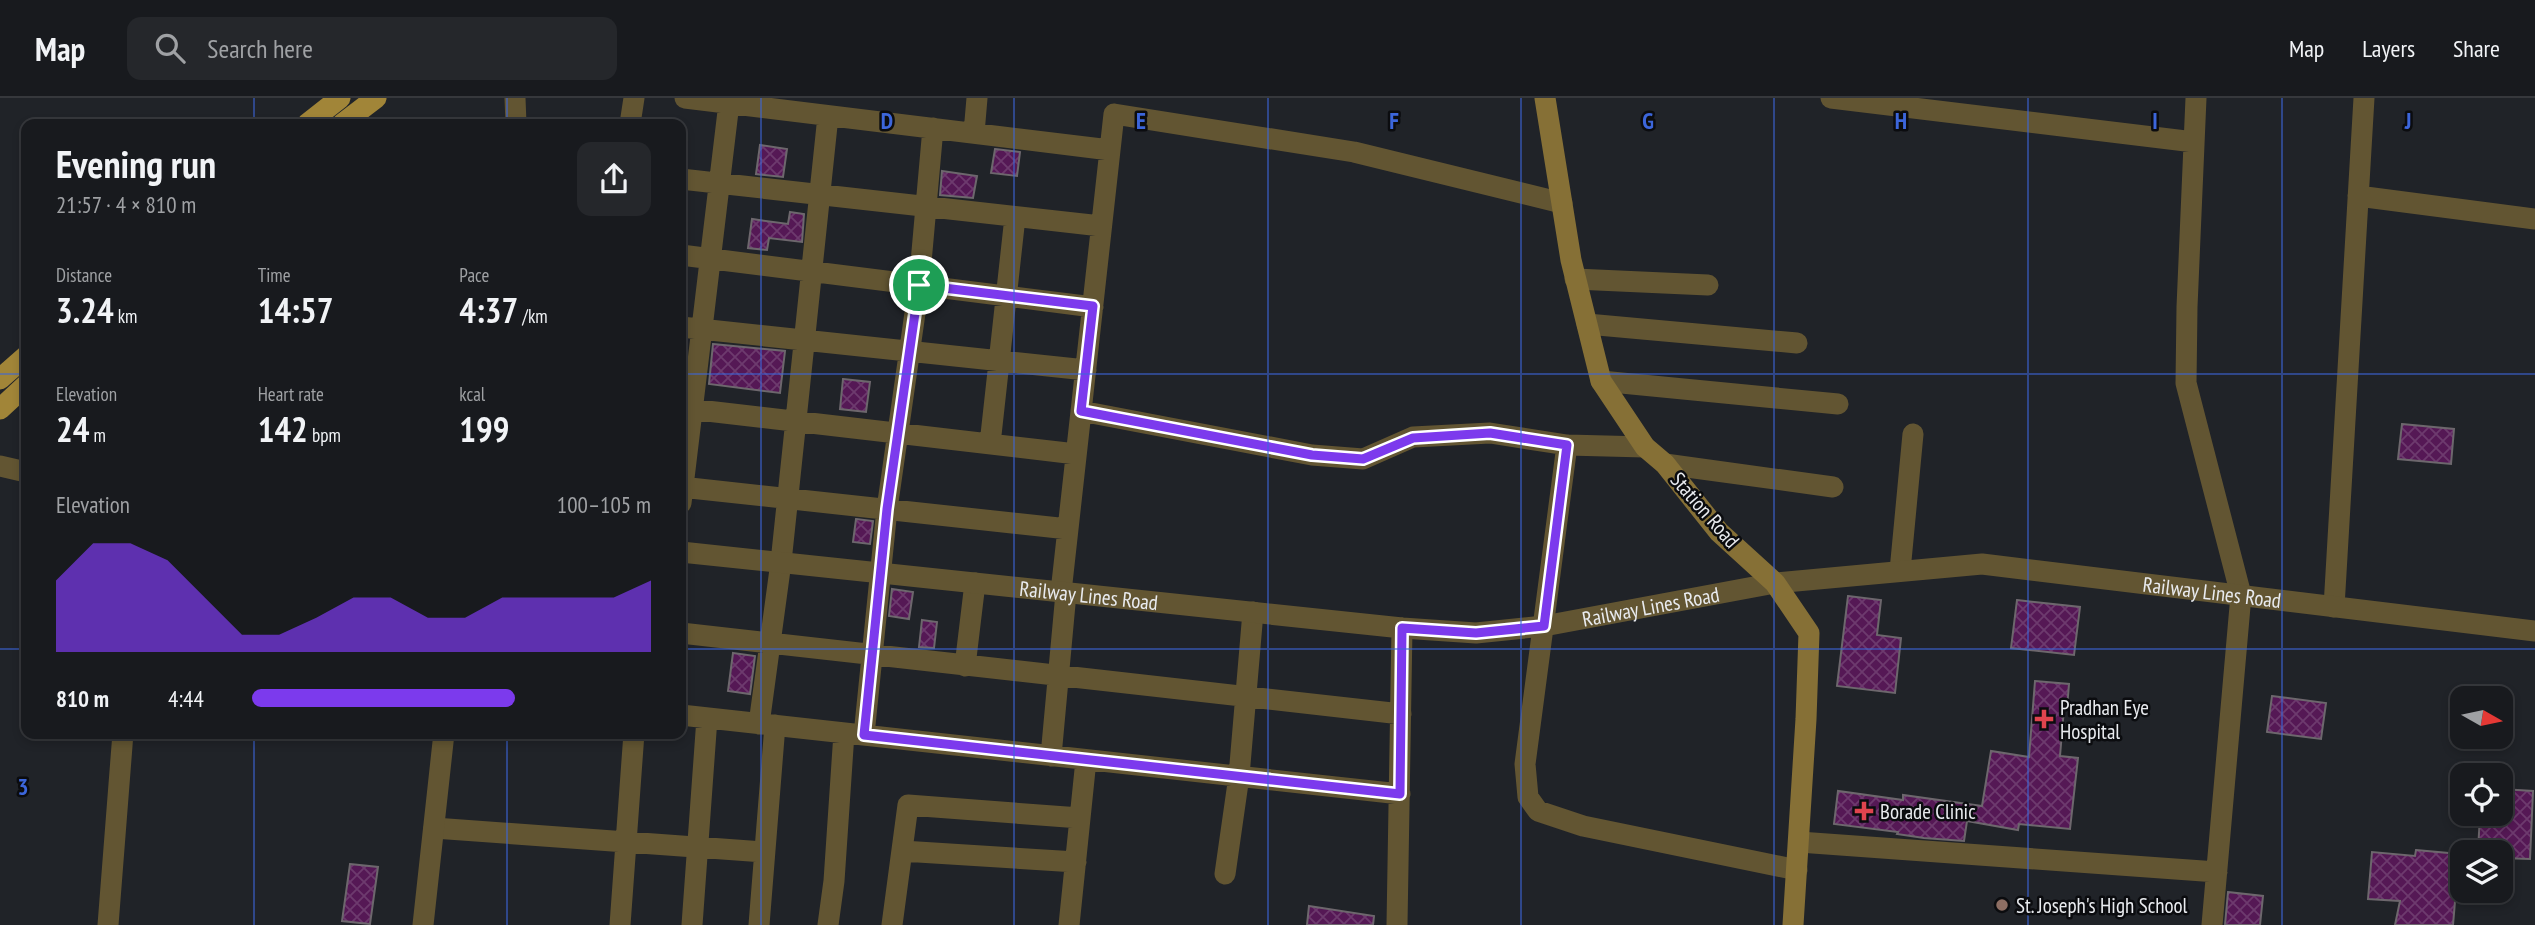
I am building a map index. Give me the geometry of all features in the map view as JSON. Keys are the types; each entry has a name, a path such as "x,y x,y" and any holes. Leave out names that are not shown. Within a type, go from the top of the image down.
{"main road":[{"path":"313,119 340,98"},
{"path":"349,119 376,98"},
{"name":"Station Road","path":"1545,98 1575,279 1601,381 1645,447 1665,464 1720,532 1775,583 1809,633 1793,925"},
{"path":"0,379 21,360"},
{"path":"0,409 21,390"}],"street":[{"path":"515,98 516,119"},
{"path":"631,119 634,98"},
{"path":"685,98 1110,150"},
{"path":"974,134 977,98"},
{"path":"1831,98 2194,142"},
{"path":"2196,98 2186,383 2241,595 2212,925"},
{"path":"2334,607 2364,98"},
{"path":"729,103 703,329 687,409 1076,454"},
{"path":"1051,756 1068,529 1114,114 1354,152 1562,202"},
{"path":"759,925 764,852 770,643 788,499 828,116"},
{"path":"828,925 854,734 872,655 887,509 919,285 933,128"},
{"path":"686,180 1101,226"},
{"path":"2358,196 2535,219"},
{"path":"990,444 1015,217"},
{"path":"686,256 1093,306"},
{"path":"1575,279 1708,285"},
{"path":"1587,324 1797,343"},
{"path":"686,327 1086,370"},
{"path":"1601,381 1838,404"},
{"path":"1081,411 1312,455 1363,459 1413,438 1490,433 1567,445 1645,447"},
{"path":"1900,571 1913,434"},
{"path":"1567,445 1525,764 1528,797 1538,811 1583,827 1797,870"},
{"path":"1665,464 1833,487"},
{"path":"0,466 21,471"},
{"path":"686,492 788,499 1068,529"},
{"name":"Railway Lines Road","path":"686,552 1402,628 1476,633 1544,626 1775,583 1982,564 2535,631"},
{"path":"965,666 975,583"},
{"path":"1225,874 1238,776 1253,612"},
{"path":"1397,925 1402,628"},
{"path":"686,634 1401,714"},
{"path":"686,716 1400,794"},
{"path":"692,925 707,718"},
{"path":"108,925 122,739"},
{"path":"423,925 443,739"},
{"path":"620,925 634,739"},
{"path":"1069,925 1086,760"},
{"path":"892,925 908,805 1080,818"},
{"path":"434,828 764,852"},
{"path":"1799,842 2217,872"},
{"path":"902,851 1076,862"}],"building":[{"path":"760,145 787,149 783,177 756,174"},
{"path":"995,149 1020,152 1017,176 991,173"},
{"path":"942,171 977,176 973,198 940,195"},
{"path":"790,212 804,214 802,242 769,238 767,250 748,248 752,219 788,224"},
{"path":"713,344 785,351 780,393 709,384"},
{"path":"843,379 870,382 866,412 840,409"},
{"path":"2402,424 2454,429 2451,464 2398,459"},
{"path":"856,519 873,521 870,544 853,542"},
{"path":"892,589 913,592 909,619 889,616"},
{"path":"1848,596 1881,600 1877,635 1901,638 1895,693 1837,686"},
{"path":"2017,600 2080,607 2074,655 2011,648"},
{"path":"922,620 937,622 934,648 919,647"},
{"path":"733,653 755,656 750,694 728,691"},
{"path":"2035,681 2069,684 2060,756 2078,758 2070,829 2019,824 2018,830 1967,821 1964,841 1924,838 1834,824 1838,791 1903,800 1903,795 1982,806 1991,751 2029,757"},
{"path":"2272,696 2326,703 2321,739 2267,732"},
{"path":"2513,790 2533,791 2530,859 2513,858 2513,840 2479,840 2479,826 2513,826"},
{"path":"2416,850 2450,853 2450,903 2455,903 2453,925 2395,925 2400,901 2368,899 2372,852 2415,856"},
{"path":"350,864 378,867 370,924 342,921"},
{"path":"2228,892 2263,896 2260,925 2225,925"},
{"path":"1309,906 1374,916 1373,925 1307,925"}],"place":[{"name":"Pradhan Eye Hospital","path":"2044,719"},
{"name":"Borade Clinic","path":"1864,811"},
{"name":"St. Joseph's High School","path":"2002,905"}],"route":[{"path":"919,285 1093,306 1081,411 1312,455 1363,459 1413,438 1490,433 1567,445 1544,626 1476,633 1402,628 1400,794 864,735 887,509 919,285"}]}
